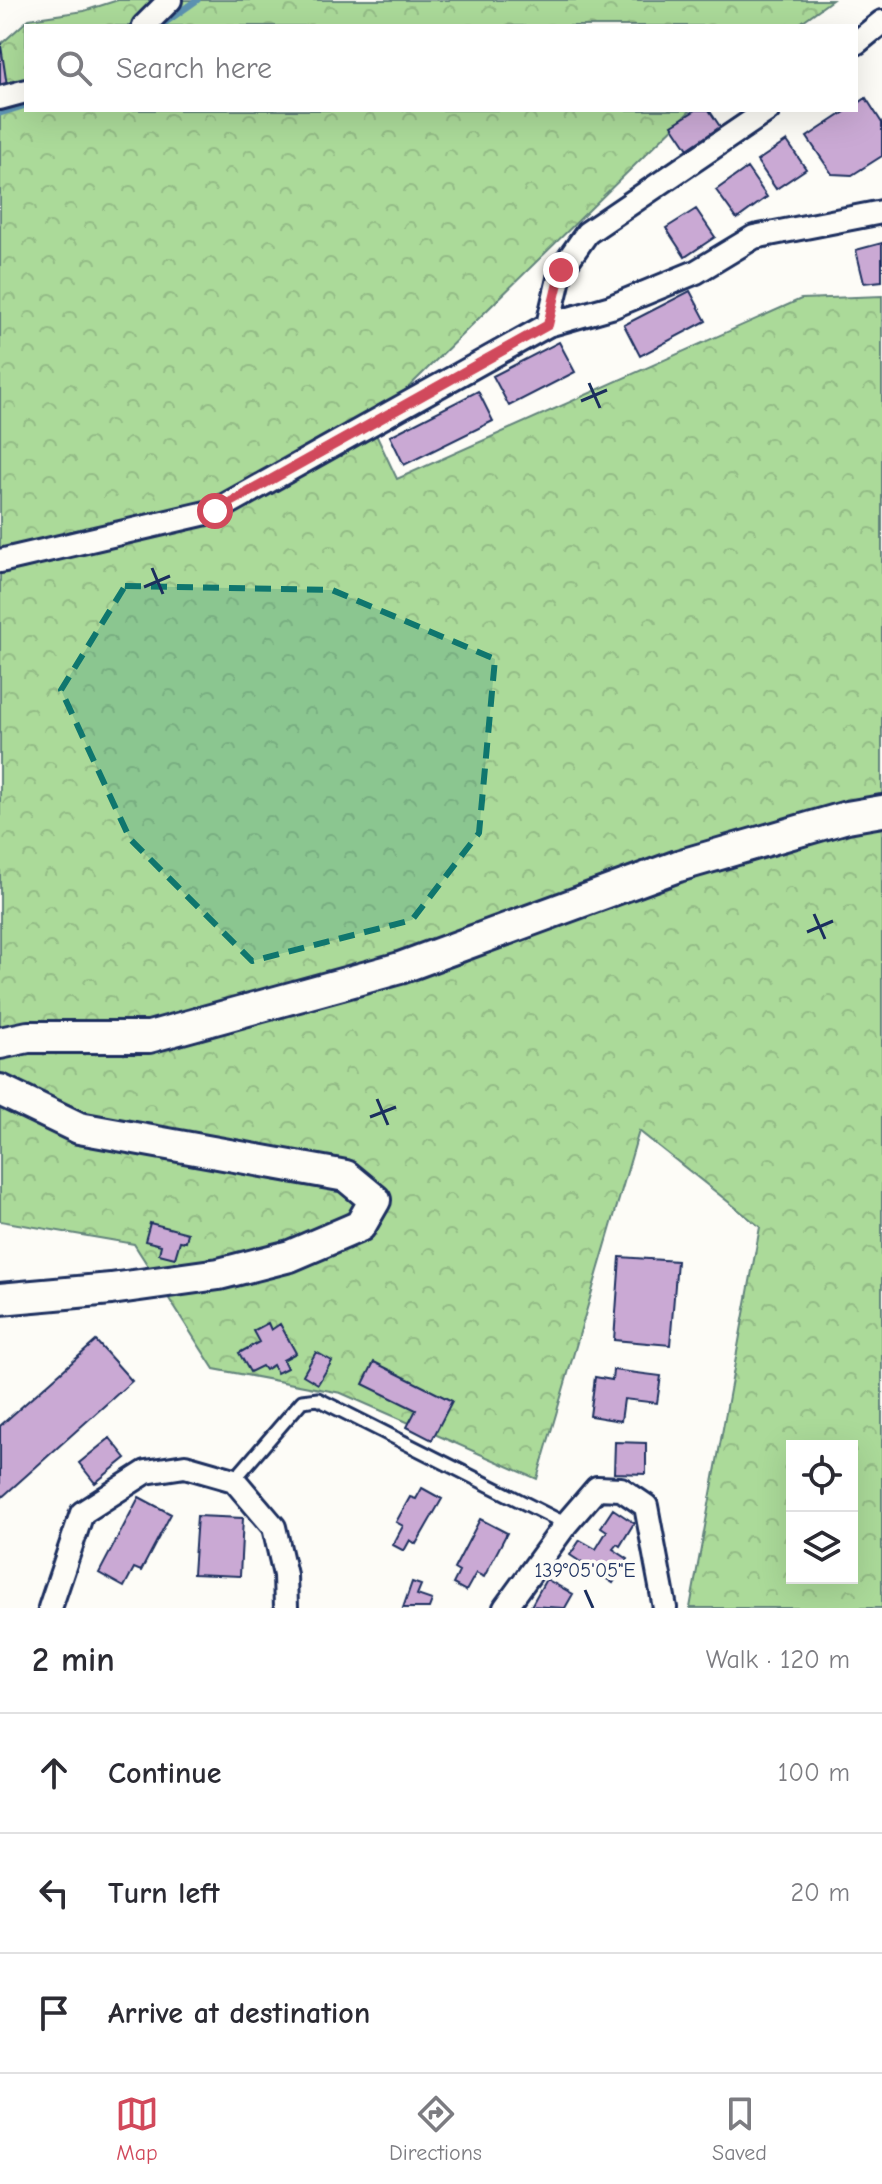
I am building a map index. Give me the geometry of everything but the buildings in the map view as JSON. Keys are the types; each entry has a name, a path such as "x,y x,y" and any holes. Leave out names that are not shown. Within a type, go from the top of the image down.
{"street":[{"path":"146,24 170,0"},
{"path":"858,41 882,22"},
{"path":"0,98 24,92"},
{"path":"548,325 561,270 587,233 765,112"},
{"path":"0,561 215,511 548,325 611,307 696,272 754,237 882,212"},
{"path":"0,1043 28,1037 149,1037 400,968 678,866 847,817 882,811"},
{"path":"0,1090 79,1128 346,1176 375,1200 360,1226 290,1256 219,1274 111,1289 0,1299"},
{"path":"50,1608 82,1513 146,1472 185,1466 234,1480 274,1527 285,1575 286,1608"},
{"path":"505,1608 566,1524 597,1488 621,1489 646,1506 665,1608"}],"lane":[{"path":"234,1480 302,1401 318,1399 566,1524"}],"highlighted area":[{"path":"125,586 332,590 495,659 479,833 412,920 252,961 130,839 61,690"}],"green space":[{"path":"118,0 832,0 799,24 24,24 24,112 689,112 371,424 397,479 801,299 882,296 882,1608 690,1608 760,1227 639,1131 537,1479 341,1393 214,1369 134,1244 0,1221 0,45 29,19 84,11"}],"waterway":[{"path":"163,24 197,0"},
{"path":"0,113 24,106"}],"route":[{"path":"215,511 548,325 561,270"}]}
